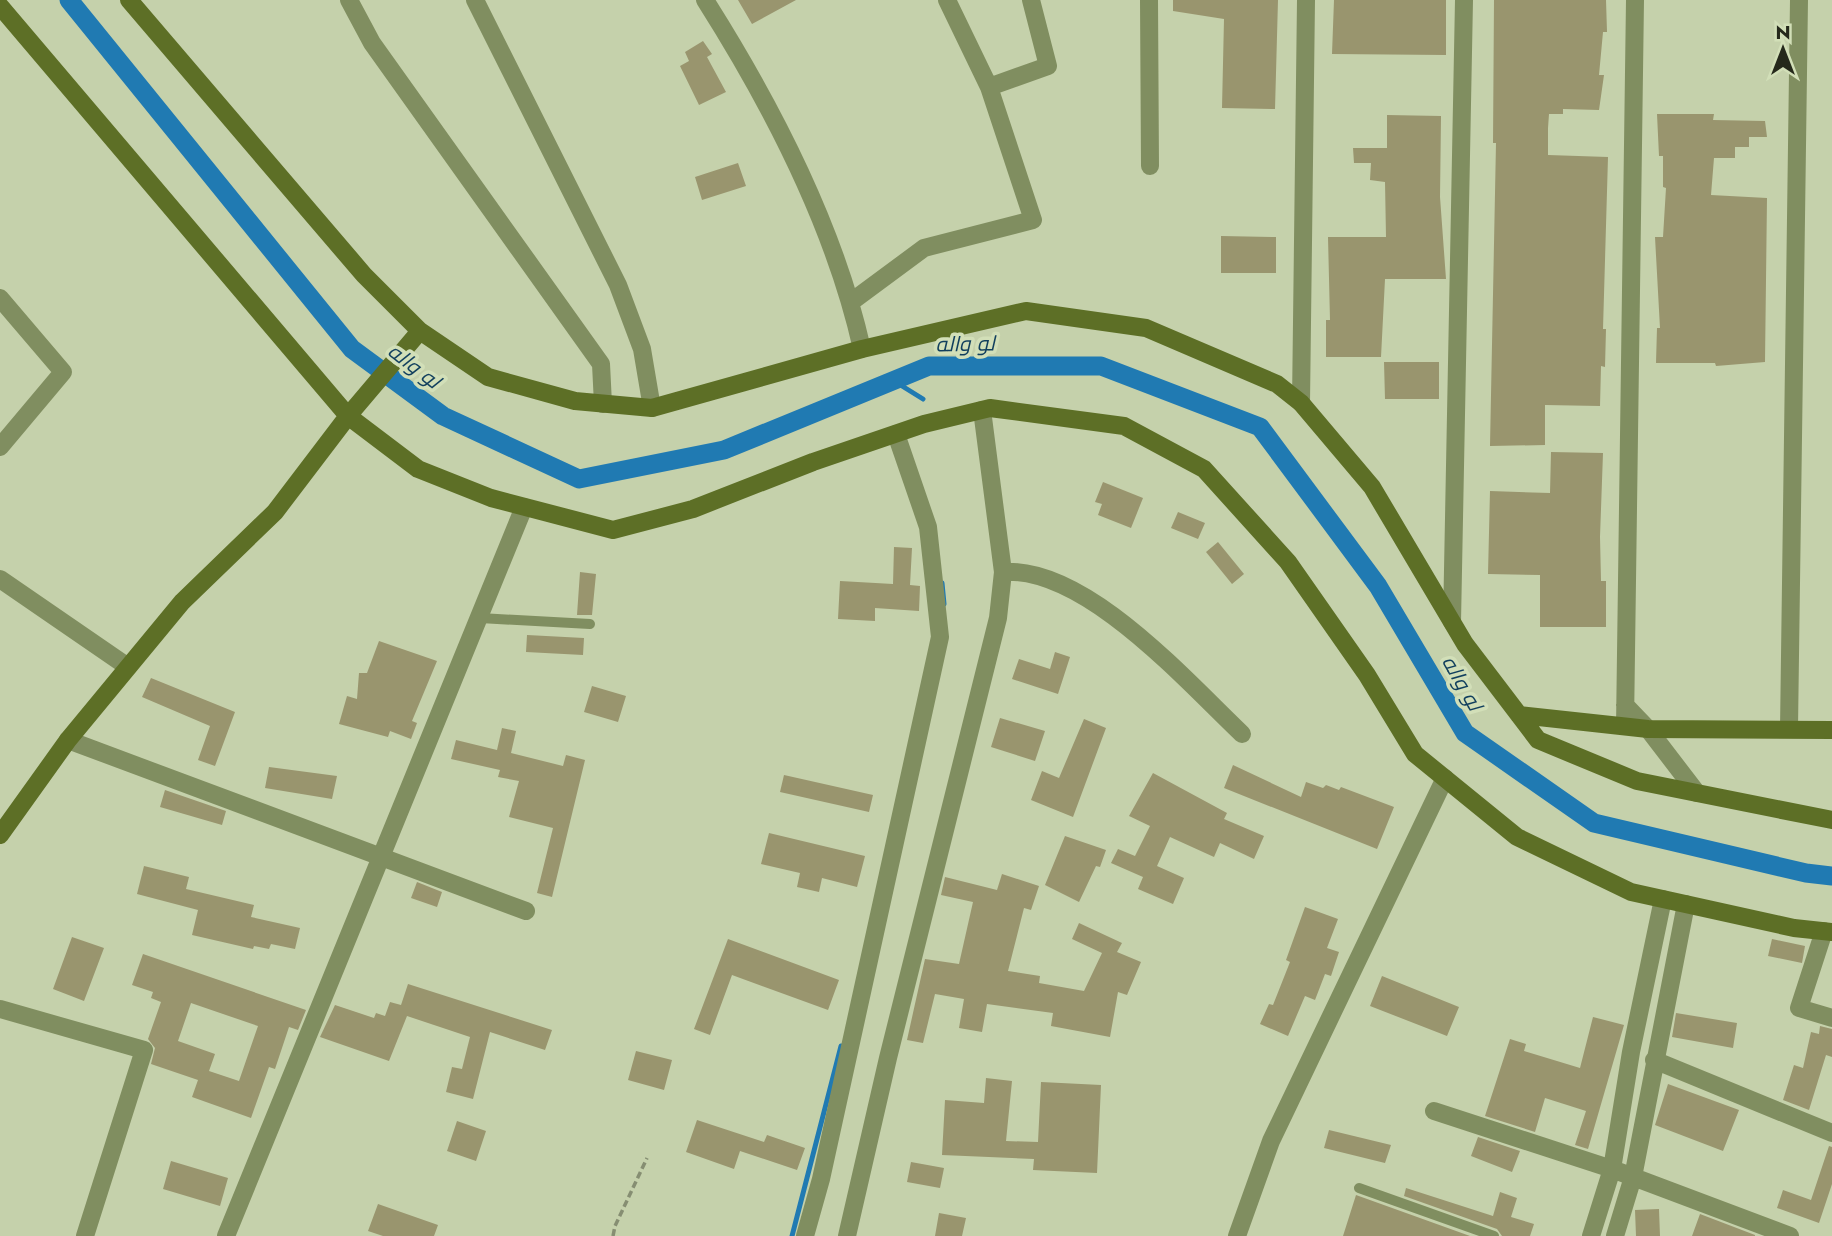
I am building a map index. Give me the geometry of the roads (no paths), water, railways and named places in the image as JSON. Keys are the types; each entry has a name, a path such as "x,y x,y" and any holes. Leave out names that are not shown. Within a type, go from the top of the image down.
{"street":[{"path":"129,0 415,336 488,377 575,401 652,408 862,349 1026,311 1146,328 1277,384 1301,403 1372,487 1452,622 1538,740 1637,781 1832,820"},
{"path":"349,0 372,43 601,364 603,404"},
{"path":"475,0 618,285 642,349 652,408"},
{"path":"705,0 742,58 802,179 851,302 862,349"},
{"path":"851,302 924,248 1033,220 989,87 947,0"},
{"path":"989,87 1048,66 1031,0"},
{"path":"1149,0 1150,166"},
{"path":"1301,403 1306,0"},
{"path":"1452,622 1464,0"},
{"path":"1625,726 1635,0"},
{"path":"1788,729 1799,0"},
{"path":"0,6 348,416 418,469 491,498 613,530 693,509 895,434 990,408 1124,426 1204,469 1288,562 1367,674 1415,754 1517,837 1631,892 1828,932 1799,1008 1832,1018"},
{"path":"0,298 63,372 0,447"},
{"path":"0,835 68,740 182,602 275,512 362,398 415,336"},
{"path":"847,1236 888,1058 999,618 1003,572 982,410"},
{"path":"805,1236 821,1179 940,637 928,527 895,434"},
{"path":"226,1236 523,507"},
{"path":"1003,572 1024,570 1089,597 1147,644 1242,734"},
{"path":"0,579 128,667"},
{"path":"1625,705 1648,729 1697,793"},
{"path":"1519,715 1648,729 1832,730"},
{"path":"68,740 526,911"},
{"path":"1237,1236 1271,1141 1445,778"},
{"path":"1591,1236 1612,1169 1631,1052 1663,899"},
{"path":"1615,1236 1633,1177 1686,904"},
{"path":"0,1009 144,1050 85,1236"},
{"path":"1654,1060 1832,1133"},
{"path":"1434,1111 1612,1169 1790,1236"}],"lane":[{"path":"480,618 590,624"},
{"path":"1359,1188 1494,1236"}],"waterway":[{"name":"لو واله","path":"69,0 352,349 443,416 579,479 724,450 929,366 1101,366 1260,427 1378,586 1465,733 1594,823 1806,873 1832,876"},
{"path":"894,381 923,399"},
{"path":"942,583 944,604"},
{"path":"792,1236 841,1046"}]}
